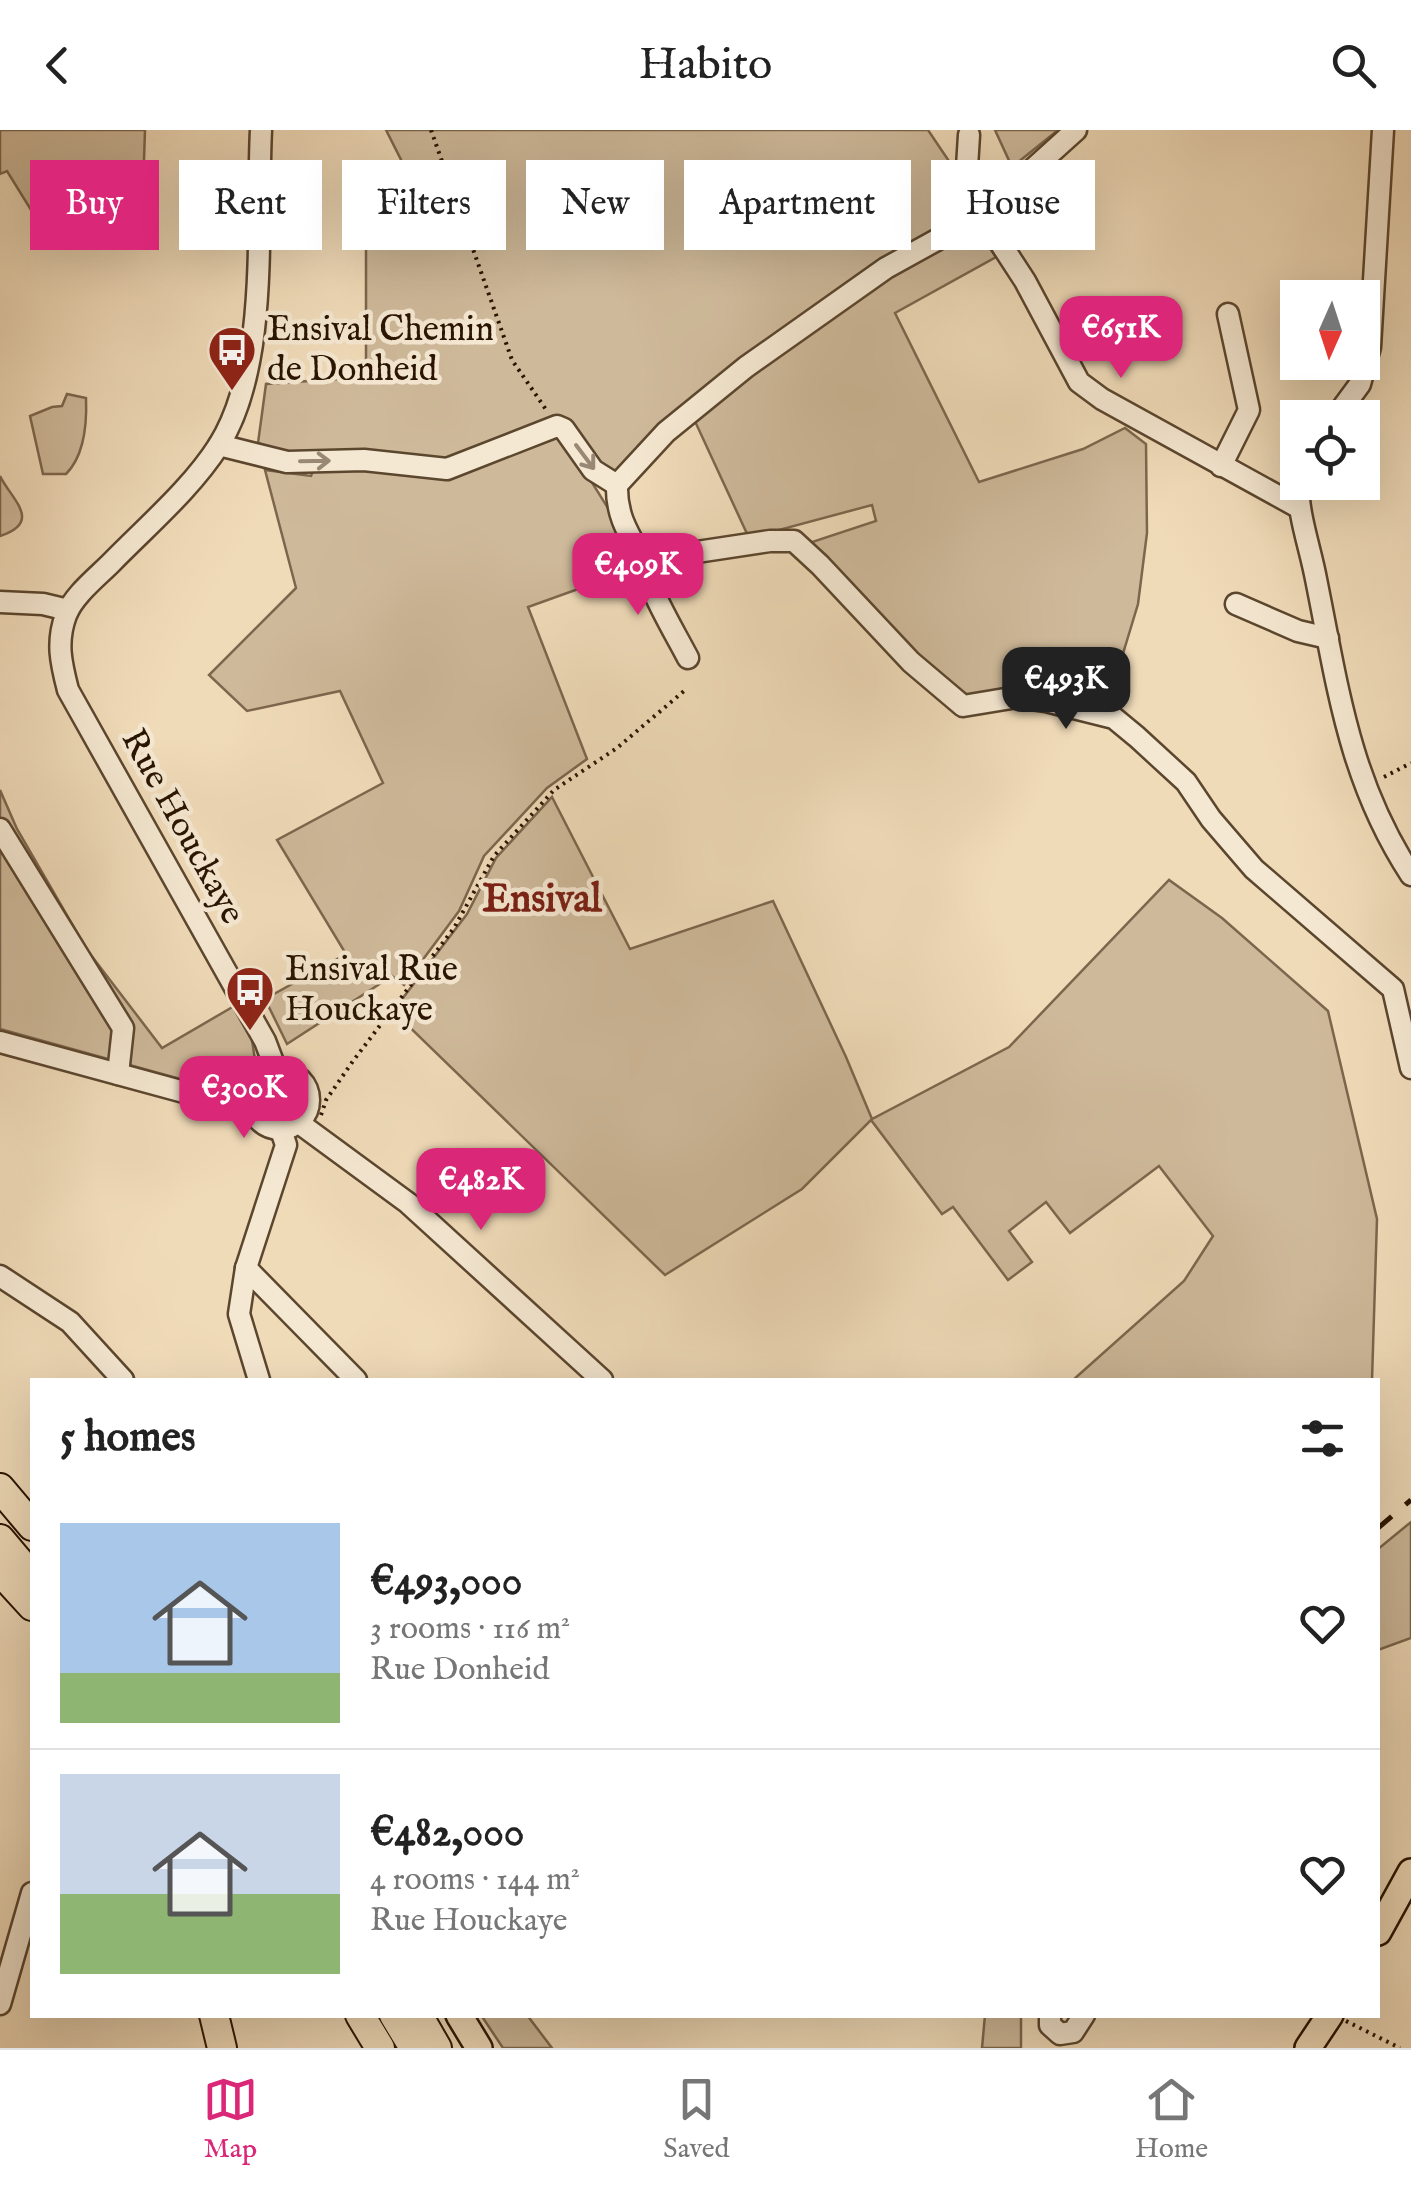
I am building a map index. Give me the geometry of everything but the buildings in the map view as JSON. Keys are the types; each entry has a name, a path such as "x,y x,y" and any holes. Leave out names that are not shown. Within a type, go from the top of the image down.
{"highway":[{"path":"0,1488 30,1524"},
{"path":"0,1536 30,1566"},
{"path":"0,1536 30,1574"},
{"path":"1,1572 30,1604"},
{"path":"215,2018 222,2048"},
{"path":"362,2018 380,2048"},
{"path":"396,2018 414,2048"},
{"path":"420,2018 436,2048"}],"main road":[{"path":"1380,1928 1411,1872"},
{"path":"461,2018 479,2048"},
{"path":"1308,2048 1328,2018"}],"street":[{"path":"0,602 43,604 68,610 181,492 219,445 241,397 252,353 261,130"},
{"path":"1043,160 1076,130"},
{"path":"1349,400 1360,384 1370,347 1383,130"},
{"path":"967,160 969,134"},
{"path":"688,658 657,600 644,560 632,546 616,501 616,485 666,432 746,367 886,268 931,242"},
{"path":"1010,250 1079,382 1102,399 1298,507"},
{"path":"1221,466 1250,410 1228,314"},
{"path":"219,445 288,462 364,460 447,470 557,426 564,429 594,470 616,485"},
{"path":"1298,500 1346,727 1364,788 1392,847 1411,875"},
{"path":"644,560 770,541 794,542 911,662 962,706 1017,696 1114,718 1186,782 1210,818 1254,869 1393,989 1411,1068"},
{"path":"1236,604 1298,631 1328,638"},
{"name":"Rue Houckaye","path":"68,610 59,655 68,690 265,1041 276,1070"},
{"path":"0,829 123,1028 118,1074"},
{"path":"0,1042 216,1101 251,1103"},
{"path":"258,1378 239,1314 246,1268 286,1145 298,1129 310,1104 305,1083 287,1071 276,1070 257,1082 251,1103 261,1122 298,1129 408,1203 601,1378"},
{"path":"246,1268 354,1378"},
{"path":"1,1280 70,1322 121,1378"},
{"path":"0,2004 30,1900"},
{"path":"1050,2018 1050,2024 1060,2034 1073,2032 1082,2018"}],"path":[{"path":"431,130 512,360 557,426"},
{"path":"298,1129 326,1100 454,928 494,856 554,790 616,748 684,691"},
{"path":"1364,788 1411,763"},
{"path":"1346,2018 1400,2048"}],"shaded area":[{"path":"0,130 145,130 144,160 30,160 30,208 7,171 0,174"},
{"path":"386,130 928,130 948,160 931,160 931,231 911,242 911,160 684,160 684,250 897,250 738,362 614,473 563,436 611,513 634,569 528,607 587,759 547,788 484,856 459,911 404,985 392,976 287,1044 265,999 346,954 277,840 383,783 340,691 247,711 209,675 296,588 265,470 311,476 315,466 258,443 266,384 366,377 366,250 506,250 506,160 401,160"},
{"path":"995,130 1058,130 1021,160 1009,160"},
{"path":"931,249 991,250 996,257 895,313 979,482 1083,449 1125,428 1146,444 1147,533 1138,604 1118,670 1056,690 964,697 934,679 812,542 876,521 872,505 749,538 693,417 909,258"},
{"path":"67,394 86,398 81,448 66,474 43,474 30,416 62,406"},
{"path":"0,476 22,517 20,524 0,536"},
{"path":"0,790 17,829 87,950 162,1048 236,1005 252,1040 256,1067 239,1089 198,1084 0,1029"},
{"path":"552,797 630,949 773,901 872,1119 1009,1047 1169,880 1222,918 1328,1011 1377,1219 1372,1378 1075,1378 1184,1281 1213,1236 1159,1166 1070,1233 1046,1202 1009,1231 1032,1262 1008,1280 953,1207 942,1214 871,1120 802,1189 665,1275 393,1011 467,914 496,858"},
{"path":"1411,1522 1411,1638 1380,1649 1380,1547"},
{"path":"483,2018 529,2018 552,2048 503,2048"},
{"path":"985,2018 1021,2018 1021,2048 982,2048"}],"railway":[{"path":"1380,1526 1411,1500"}],"place":[{"name":"Ensival Chemin de Donheid","path":"232,392"},
{"name":"Ensival Rue Houckaye","path":"250,1032"}],"district":[{"name":"Ensival","path":"542,900"}]}
